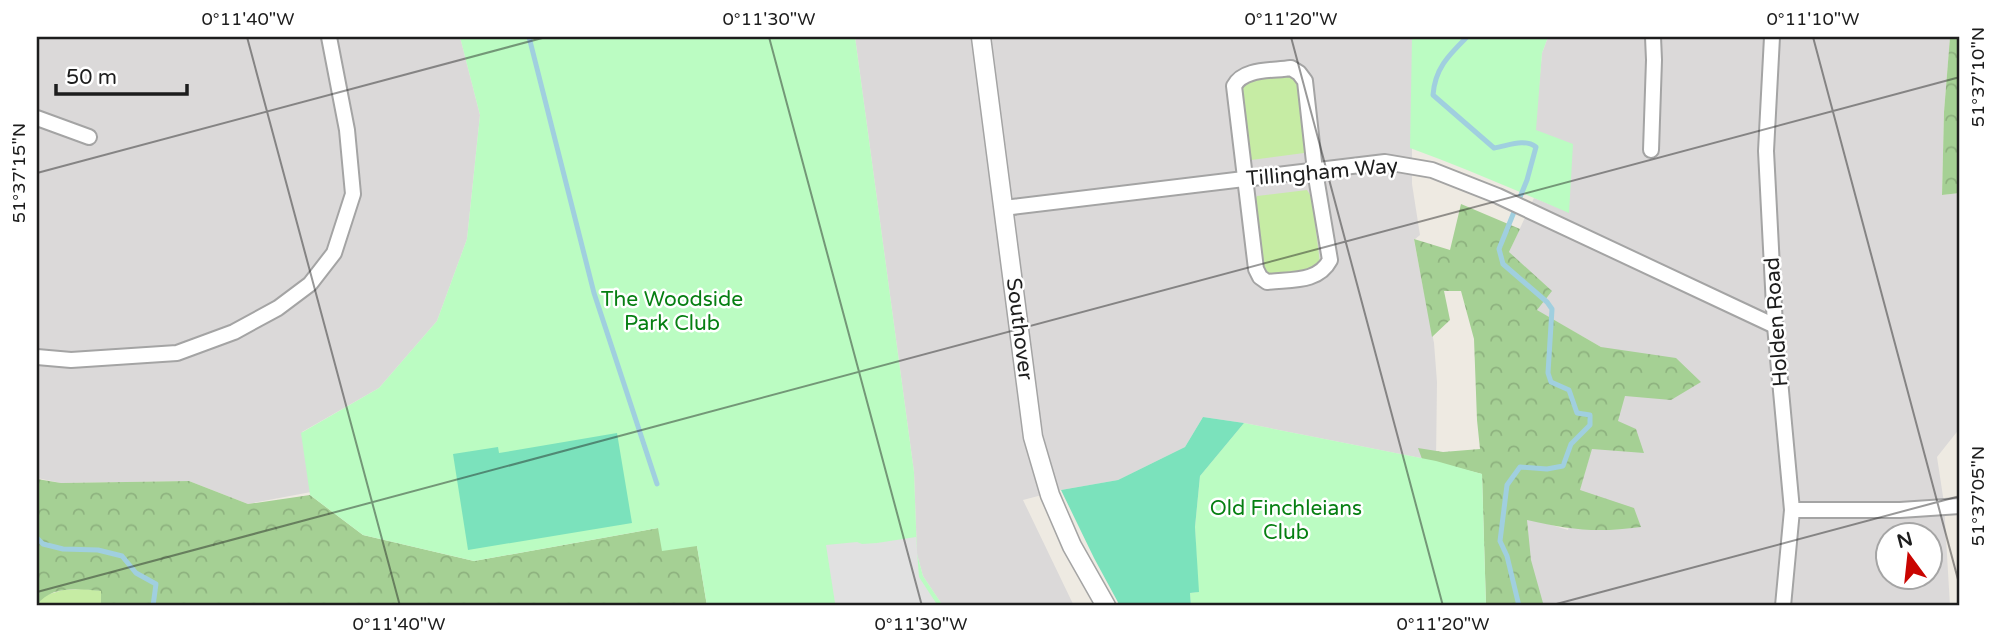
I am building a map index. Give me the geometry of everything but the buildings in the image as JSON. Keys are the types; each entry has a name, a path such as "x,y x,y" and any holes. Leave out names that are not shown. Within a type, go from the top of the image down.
{"street":[{"path":"37,357 71,360 177,353 234,332 278,309 310,285 334,253 353,194 347,130 329,37"},
{"name":"Southover","path":"981,37 1033,437 1055,508 1072,546 1106,606"},
{"path":"1651,150 1653,37"},
{"name":"Holden Road","path":"1772,37 1766,151 1775,326 1792,510 1783,606"},
{"path":"1291,68 1299,73 1305,81 1315,171 1330,260 1325,270 1316,277 1267,282 1260,277 1256,268 1234,86 1238,78 1246,74 1291,68"},
{"path":"37,118 89,137"},
{"name":"Tillingham Way","path":"1004,208 1385,162 1416,165 1498,196 1775,326"},
{"path":"1792,510 1900,510 1960,506"}],"shaded area":[{"path":"37,37 460,37 480,115 467,239 437,321 379,388 302,432 311,492 248,504 189,481 61,483 37,478"},
{"path":"855,37 1412,37 1412,184 1420,235 1414,240 1434,343 1437,382 1436,461 1203,417 1185,447 1118,480 1023,500 1074,606 943,606 923,576 917,554 914,472"},
{"path":"1548,37 1950,37 1944,112 1942,195 1960,193 1960,428 1937,457 1944,503 1950,606 1523,606 1519,515 1568,530 1619,355 1536,310 1509,252 1534,198 1569,212 1535,130 1542,53"},
{"path":"916,537 919,577 938,606 856,606 835,603 826,545 877,543"}],"green space":[{"name":"The Woodside Park Club","path":"460,37 855,37 914,472 917,554 923,576 943,606 707,606 697,546 662,551 658,528 474,561 363,535 310,495 301,433 379,388 437,321 467,239 480,115"},
{"path":"1412,37 1548,37 1542,53 1536,130 1573,144 1569,213 1410,148"},
{"path":"1950,37 1960,37 1960,193 1942,195 1944,112"},
{"path":"1291,75 1299,82 1306,143 1304,153 1251,160 1247,150 1240,89 1248,79"},
{"path":"1307,190 1312,198 1320,263 1313,272 1268,275 1262,266 1254,203 1257,196"},
{"path":"1461,204 1520,229 1509,252 1552,291 1537,310 1601,347 1676,358 1701,382 1671,400 1625,396 1618,421 1636,429 1644,453 1592,449 1580,490 1634,508 1641,527 1584,530 1527,520 1531,560 1543,603 1547,606 1486,606 1482,474 1422,459 1418,448 1443,452 1480,449 1474,339 1461,291 1444,291 1450,320 1432,337 1414,239 1450,250"},
{"path":"1203,417 1244,423 1200,476 1195,527 1199,592 1190,593 1191,606 1120,606 1061,490 1118,480 1185,447"},
{"name":"Old Finchleians Club","path":"1244,423 1436,461 1482,474 1486,606 1191,606 1190,593 1198,592 1195,527 1200,476"},
{"path":"617,433 632,523 468,550 453,454 498,447 499,453"},
{"path":"37,479 61,483 189,481 248,504 310,495 363,535 474,561 658,528 697,546 707,606 101,606 101,591 75,589 50,594 37,605"},
{"path":"63,590 102,591 101,606 37,606 43,596"}],"waterway":[{"path":"529,37 594,293 657,484"},
{"path":"1467,37 1440,70 1433,95 1494,148 1521,143 1536,147 1527,180 1499,249 1503,264 1552,309 1548,373 1551,382 1569,390 1577,413 1590,415 1590,425 1571,444 1563,466 1547,469 1520,467 1507,485 1500,541 1507,556 1519,606"},
{"path":"37,538 43,544 63,549 98,550 122,556 136,573 156,584 153,606"}]}
